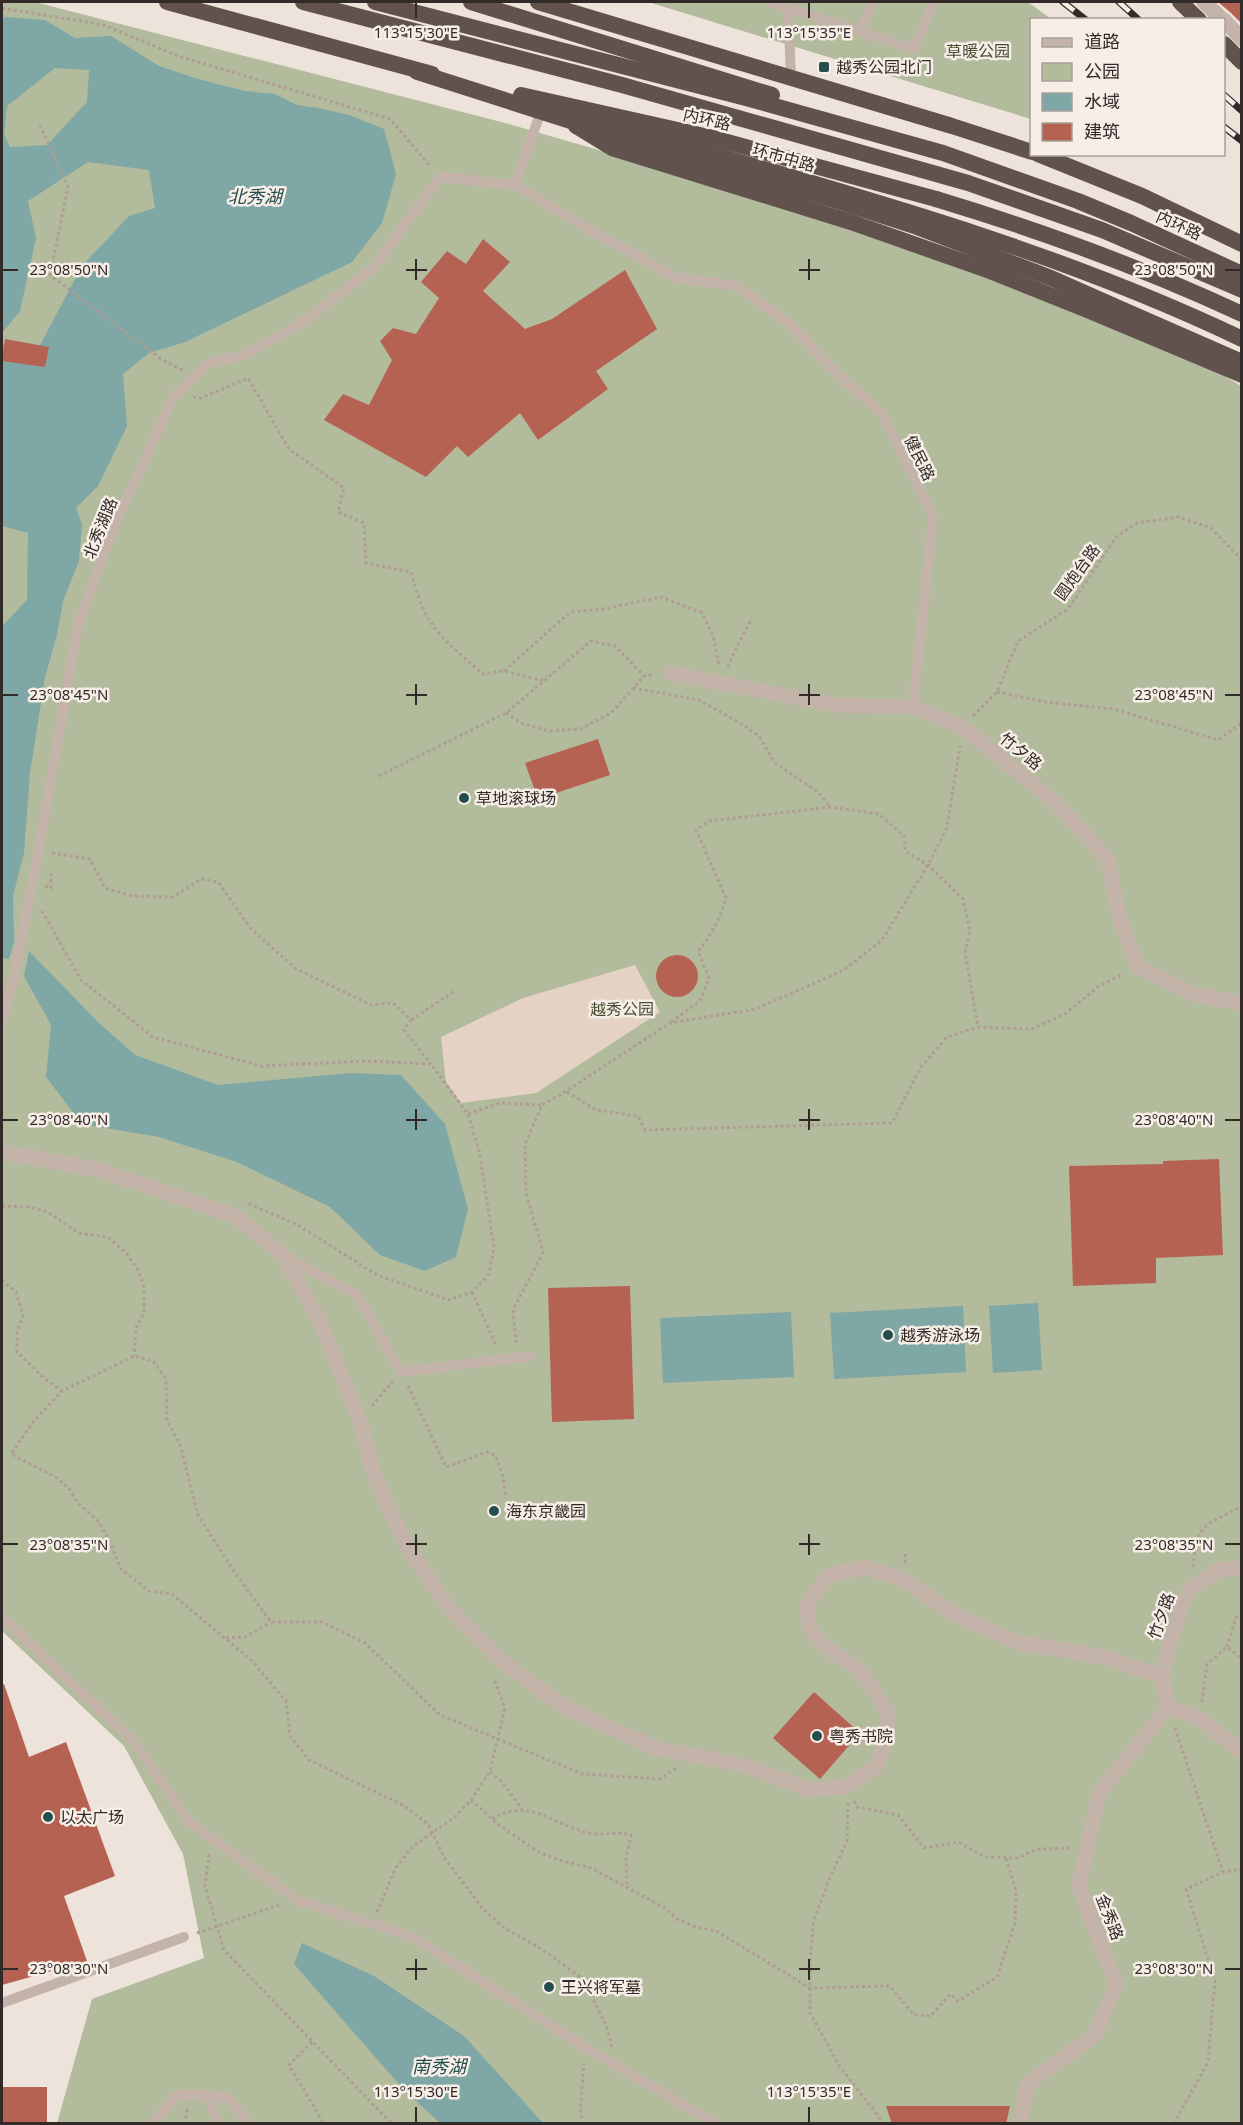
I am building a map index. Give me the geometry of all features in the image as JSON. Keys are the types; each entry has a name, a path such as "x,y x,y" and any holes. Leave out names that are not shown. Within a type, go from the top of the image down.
{"highway":[{"name":"内环路","path":"150,2 417,72 709,137 936,199 1023,225 1092,250 1242,314"},
{"name":"环市中路","path":"167,2 888,206 990,238 1149,297 1242,339"},
{"path":"303,2 588,76 957,180 1102,231 1242,290"},
{"name":"内环路","path":"375,2 746,98 943,153 1078,201 1242,274"},
{"path":"471,2 738,83 943,153"},
{"path":"538,2 1030,151"},
{"path":"1180,2 1197,18"},
{"path":"1225,45 1242,62"},
{"path":"417,72 538,107 917,227 1041,274 1242,362"},
{"path":"538,107 612,148 801,206 951,257 1039,290 1242,375"},
{"path":"1043,156 1142,196 1242,244"}],"street":[{"path":"1204,2 1221,18"},
{"path":"1225,22 1242,39"},
{"name":"竹夕路","path":"670,673 834,705 912,707 963,727 1058,805 1108,859 1118,913 1138,967"},
{"path":"1138,967 1194,994 1242,1004"},
{"path":"2,1152 100,1170 237,1217 283,1255 318,1318 360,1421 375,1478 406,1545 449,1608 505,1664 568,1709 656,1748 747,1766 809,1790 848,1786 876,1766 887,1740 888,1712 855,1666 825,1647 809,1626 807,1604 829,1575 866,1567 904,1580 956,1615 1017,1642 1108,1658 1162,1677 1168,1707 1200,1719 1242,1752"},
{"name":"竹夕路","path":"1162,1677 1168,1646 1182,1603 1191,1588 1218,1570 1242,1568"},
{"name":"金秀路","path":"1018,2124 1028,2083 1094,2036 1116,1984 1079,1886 1099,1793 1168,1707"}],"lane":[{"path":"771,2 789,4 914,49 934,2"},
{"path":"860,31 873,2"},
{"path":"789,4 791,77"},
{"path":"440,177 514,185 538,107"},
{"name":"北秀湖路","path":"2,1022 14,976 31,888 78,625 114,528 174,396 208,363 245,355 305,321 374,267 440,177"},
{"name":"健民路","path":"514,185 677,278 737,286 790,324 828,365 882,414 933,517 912,707"},
{"path":"283,1255 357,1295 401,1372 531,1356"},
{"path":"2,1617 135,1743 189,1822 297,1900 413,1937 586,2048 716,2124"},
{"path":"2,2003 184,1937"},
{"path":"150,2124 176,2096 228,2098 249,2124"},
{"path":"207,2096 219,2124"}],"path":[{"path":"2,8 104,25 178,56 390,119 440,177"},
{"path":"40,125 68,187 50,275 161,359 194,376"},
{"path":"174,396 201,398 248,378 289,449 344,488 338,512 364,523 366,563 411,572 419,600 432,624 483,674 504,671 544,681"},
{"name":"圆炮台路","path":"963,727 997,692 1018,641 1068,609 1117,536 1137,523 1179,517 1190,520 1211,528 1242,560"},
{"path":"504,671 570,612 604,609 661,597 702,614 713,634 722,683"},
{"path":"722,683 736,648 752,618"},
{"path":"379,776 506,713 591,641 615,646 644,676"},
{"path":"506,713 521,723 548,731 580,729 611,712 644,676 670,673"},
{"path":"633,688 699,700 740,723 759,736 774,762 819,793 830,807"},
{"path":"997,692 1046,702 1114,709 1218,740 1240,724 1242,726"},
{"path":"670,1023 756,1009 844,970 882,940 928,865 947,828 963,727"},
{"path":"468,1114 500,1103 542,1105 670,1023 700,1001 709,978 698,951 709,939 722,913 726,898 696,830 709,821 830,807 879,814 905,837 905,851 928,865 963,899 970,932 965,952 978,1027"},
{"path":"51,853 90,859 105,888 132,896 173,897 201,879 218,882 251,929 295,968 371,1005 393,1004 411,1020"},
{"path":"51,864 51,888 31,888 81,980 153,1037 261,1066 368,1061 431,1064"},
{"path":"566,1091 596,1110 638,1116 645,1130 892,1123 921,1067 947,1037 978,1027 1032,1029 1066,1013 1098,987 1138,967"},
{"path":"238,1199 298,1225 377,1275 449,1299 472,1292 489,1274 494,1247 479,1150 468,1114 404,1030 411,1020 456,990"},
{"path":"517,1357 513,1310 543,1252 526,1193 525,1143 542,1105"},
{"path":"2,1206 46,1211 79,1233 108,1236 127,1254 138,1270 144,1288 144,1312 136,1328 134,1356"},
{"path":"2,1280 16,1293 23,1315 17,1332 17,1352 45,1379 62,1391"},
{"path":"472,1292 502,1359"},
{"path":"271,1622 235,1573 198,1515 180,1444 167,1421 166,1379 153,1361 134,1356 62,1391 33,1422 11,1454 57,1478 70,1490 78,1503 98,1521 108,1538 120,1569 149,1591 172,1594 251,1660 286,1701 290,1736 309,1760 403,1805 428,1824 444,1857 483,1910 503,1927 543,1950 583,1980 606,2025 618,2066"},
{"path":"360,1421 401,1372 446,1467 487,1452 495,1455 502,1473 506,1498"},
{"path":"1191,1588 1195,1545 1200,1531 1211,1522 1242,1506"},
{"path":"1200,1719 1207,1664 1227,1647 1236,1617 1242,1614"},
{"path":"225,1638 245,1637 271,1622 322,1622 365,1643 440,1715 582,1774 660,1779 695,1756"},
{"path":"1227,1647 1242,1659"},
{"path":"373,1924 395,1869 412,1847 455,1817 471,1800 490,1771 505,1708 495,1682 505,1664"},
{"path":"1168,1707 1223,1872"},
{"path":"490,1771 502,1782 522,1809"},
{"path":"848,1786 857,1807 898,1815 924,1848 958,1842 986,1857 1006,1858 1017,1858 1037,1849 1087,1848"},
{"path":"848,1786 847,1841 830,1877 813,1923 810,2013 840,2067 879,2116 882,2124"},
{"path":"471,1800 492,1819 540,1852 591,1868 665,1908 677,1919 696,1927 716,1931 810,1988 890,1986 914,2015 931,2016 950,1994 958,2001 997,1977 1015,1923 1016,1891 1006,1858"},
{"path":"492,1819 506,1811 522,1809 588,1833 606,1836 623,1832 631,1835 626,1858 627,1888"},
{"path":"210,1838 205,1886 224,1950 392,2124"},
{"path":"1174,2124 1208,2062 1215,1981 1186,1889 1223,1872 1242,1869"},
{"path":"184,1937 297,1900"},
{"path":"312,2042 289,2065 324,2124"},
{"path":"584,2124 580,2113 586,2048"}],"green space":[{"name":"越秀公园","path":"2,2 35,2 509,124 749,194 1048,297 1220,373 1241,386 1241,2123 57,2123 92,1999 204,1958 183,1854 124,1746 2,1631"},
{"name":"草暖公园","path":"648,2 1028,2 1050,18 1030,18 1030,119"}],"shaded area":[{"path":"635,965 660,1012 536,1093 461,1103 446,1082 441,1037 523,998"}],"water":[{"name":"北秀湖","path":"5,17 45,20 75,38 111,36 159,66 198,79 245,91 275,94 297,105 349,115 384,129 396,174 382,223 352,262 185,342 149,353 123,374 127,426 98,486 76,508 82,524 79,561 63,601 57,635 45,677 30,773 24,853 13,896 14,942 9,959 2,958 2,626 27,600 28,533 2,526 2,342 5,347 39,347 82,266 129,216 155,208 149,170 88,162 28,201 36,238 20,311 2,333 2,21","holes":["55,68 89,70 87,102 47,145 10,147 4,134 7,106"]},
{"path":"29,951 99,1023 135,1055 218,1085 351,1073 401,1075 445,1124 468,1209 456,1257 425,1271 380,1255 330,1207 237,1162 159,1137 82,1124 46,1077 51,1025 24,976"},
{"path":"1038,1303 1042,1370 993,1373 989,1306"},
{"path":"963,1306 966,1372 834,1379 830,1313"},
{"path":"791,1312 794,1377 663,1383 660,1318"},
{"name":"南秀湖","path":"302,1943 374,1976 464,2036 543,2123 440,2123 404,2090 294,1964"}],"building":[{"path":"1218,2 1242,2 1242,24 1231,13"},
{"path":"483,239 510,262 483,291 525,329 552,319 625,270 657,329 596,371 608,389 538,440 520,413 468,457 457,446 426,477 324,420 343,394 369,405 392,360 380,341 393,328 416,334 439,298 421,282 447,251 466,264"},
{"path":"5,339 49,347 45,367 2,361"},
{"path":"598,739 610,775 538,799 525,763"},
{"path":"677,955 692,961 698,976 692,991 677,997 662,991 656,976 662,961"},
{"path":"1219,1159 1223,1255 1156,1258 1156,1283 1073,1286 1069,1166 1163,1164 1163,1161"},
{"path":"630,1286 634,1419 552,1422 548,1288"},
{"name":"以太广场","path":"4,1684 29,1757 66,1742 115,1876 64,1896 87,1961 2,1985 2,1685"},
{"name":"粤秀书院","path":"814,1692 860,1733 820,1779 773,1738"},
{"path":"2,2087 47,2087 47,2122 2,2122"},
{"path":"886,2106 1010,2106 1006,2124 892,2124"}],"railway":[{"path":"1063,2 1083,18"},
{"path":"1119,2 1137,18"},
{"path":"1225,96 1242,111"},
{"path":"1225,128 1242,141"}],"place":[{"name":"越秀公园北门","path":"824,67"},
{"name":"草地滚球场","path":"464,798"},
{"name":"越秀游泳场","path":"888,1335"},
{"name":"海东京畿园","path":"494,1511"},
{"name":"粤秀书院","path":"817,1736"},
{"name":"以太广场","path":"48,1817"},
{"name":"王兴将军墓","path":"549,1987"}]}
